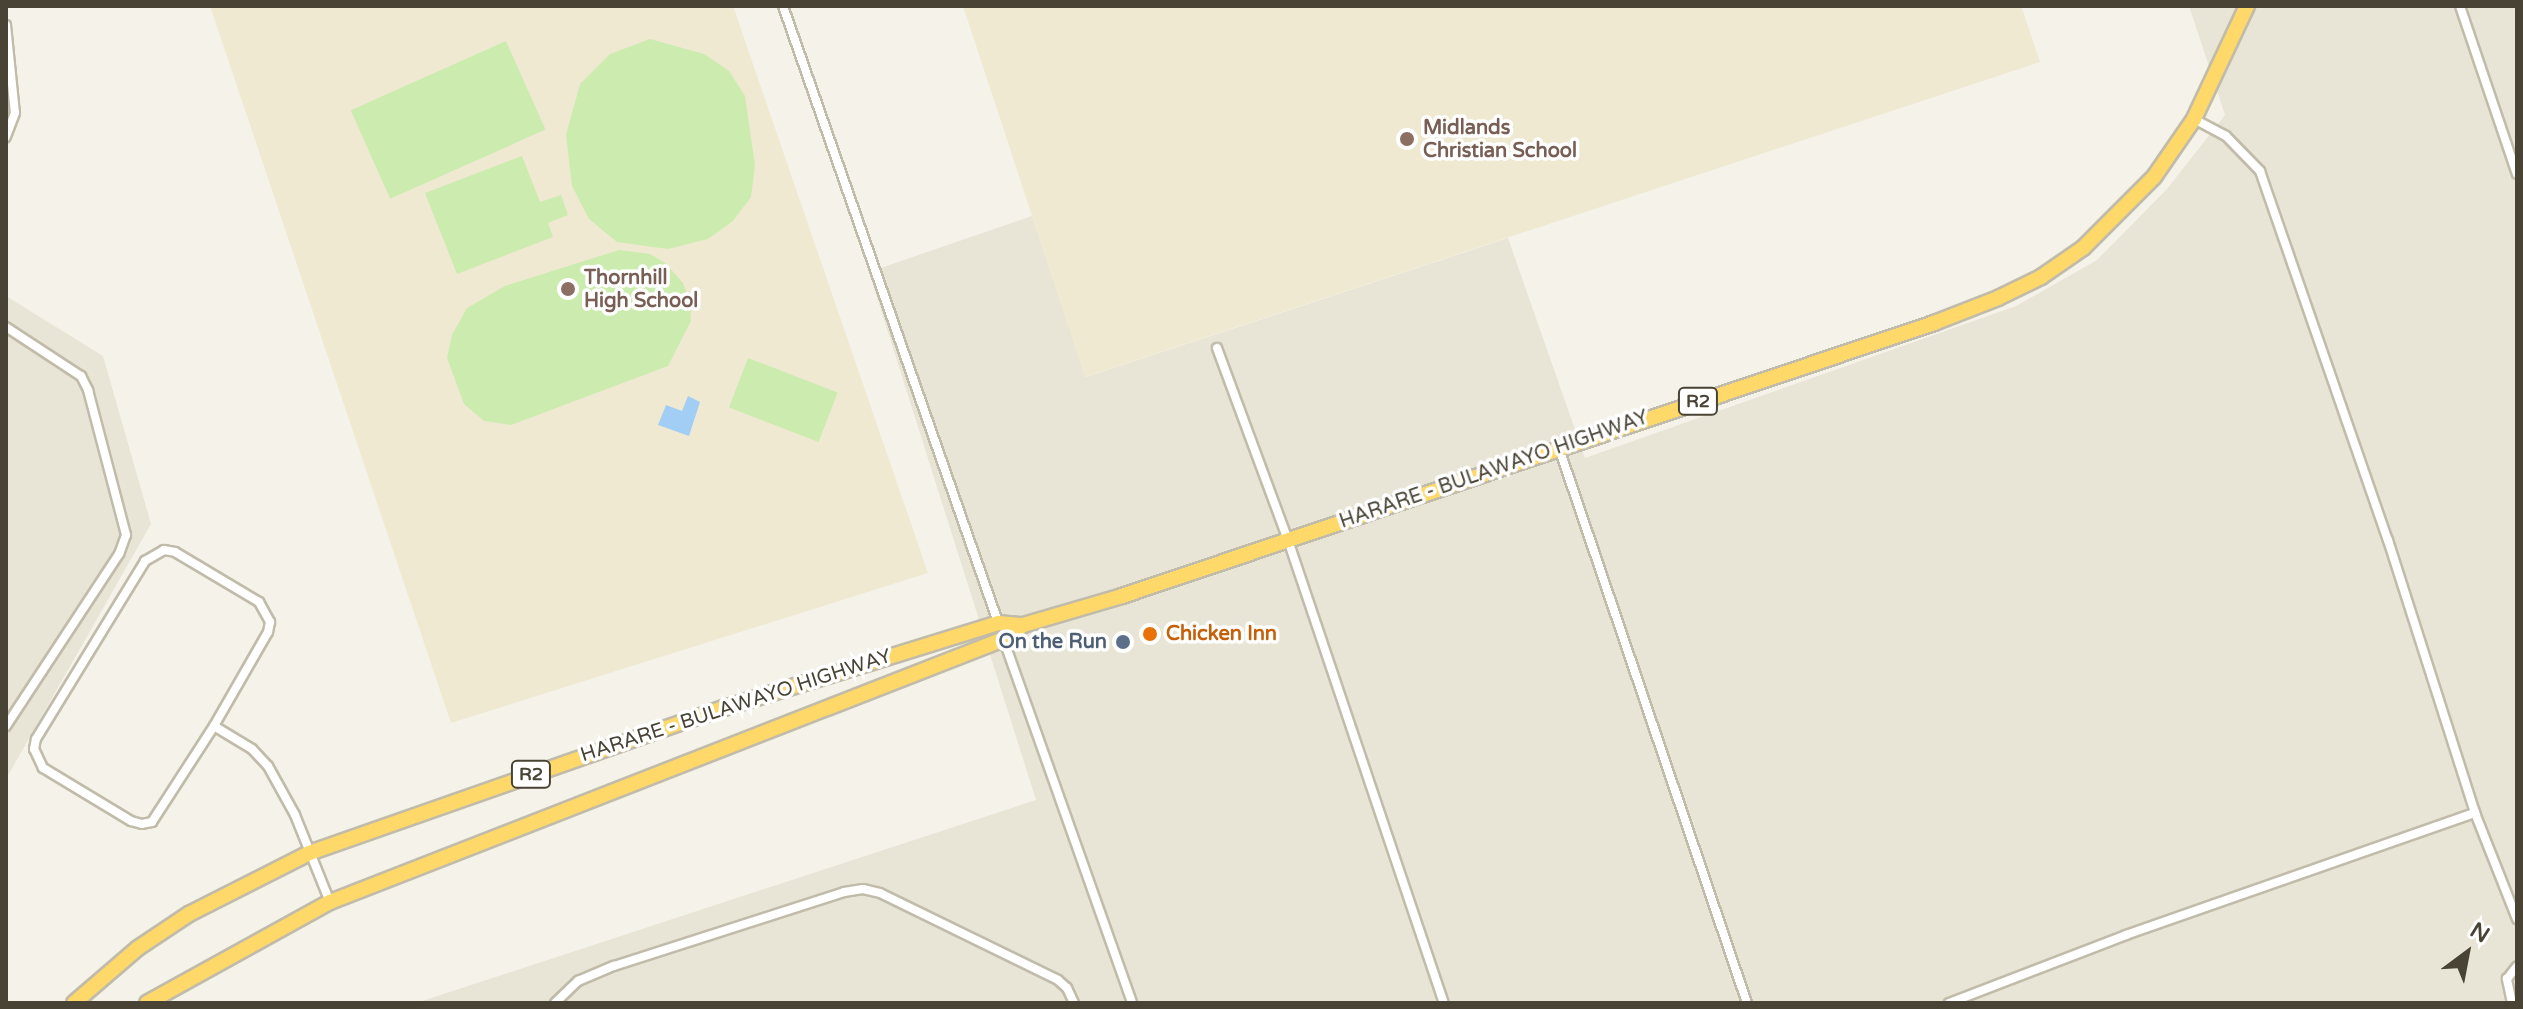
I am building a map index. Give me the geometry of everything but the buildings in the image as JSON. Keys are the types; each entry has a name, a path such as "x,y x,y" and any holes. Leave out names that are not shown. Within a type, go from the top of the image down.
{"highway":[{"name":"HARARE - BULAWAYO HIGHWAY","path":"147,1003 330,902 1004,639 1023,625 1288,540 1934,323 2041,277 2083,248 2154,177 2194,119 2247,6"},
{"name":"HARARE - BULAWAYO HIGHWAY","path":"74,1003 138,948 189,914 309,853 649,732 998,623 1023,625"}],"street":[{"path":"783,6 1132,1003"},
{"path":"2460,6 2517,174"},
{"path":"6,25 15,113 6,137"},
{"path":"2194,119 2226,136 2260,171 2388,540 2475,813 2517,919"},
{"path":"6,327 81,376 92,404 126,535 119,554 6,726"},
{"path":"1217,348 1288,540 1444,1003"},
{"path":"1559,448 1747,1003"},
{"path":"164,550 175,552 259,602 270,622 268,632 214,726 152,822 142,824 131,821 43,768 34,749 36,739 145,561 164,550"},
{"path":"214,726 252,749 268,766 295,815 330,902"},
{"path":"1949,1003 2126,935 2475,813"},
{"path":"555,1003 578,981 614,966 844,892 863,889 880,893 1058,980 1067,988 1074,1003"},
{"path":"2512,1003 2507,979 2517,966"}],"shaded area":[{"name":"Thornhill High School","path":"210,6 733,6 928,573 451,723"},
{"name":"Midlands Christian School","path":"963,6 2021,6 2040,62 1085,377"},
{"path":"2189,6 2517,6 2517,1003 416,1003 1036,800 869,272 1032,216 1086,377 1508,238 1585,458 2016,306 2097,260 2167,189 2225,115"},
{"path":"6,296 103,356 151,524 6,779"}],"green space":[{"path":"650,39 704,54 729,71 745,96 755,165 751,197 733,221 708,239 668,249 617,242 589,219 572,186 566,135 580,84 610,54"},
{"path":"506,41 545,130 390,199 351,110"},
{"path":"522,156 540,202 561,195 568,215 548,223 553,237 457,274 425,193"},
{"path":"619,250 650,254 665,263 683,283 690,301 691,321 668,366 511,425 484,421 464,404 447,358 452,335 467,308 505,286"},
{"path":"748,358 838,392 819,442 729,407"}],"water":[{"path":"688,396 700,402 689,436 658,425 666,405 682,411"}],"place":[{"name":"Midlands Christian School","path":"1407,139"},
{"name":"Thornhill High School","path":"568,289"},
{"name":"Chicken Inn","path":"1150,634"},
{"name":"On the Run","path":"1123,642"}]}
